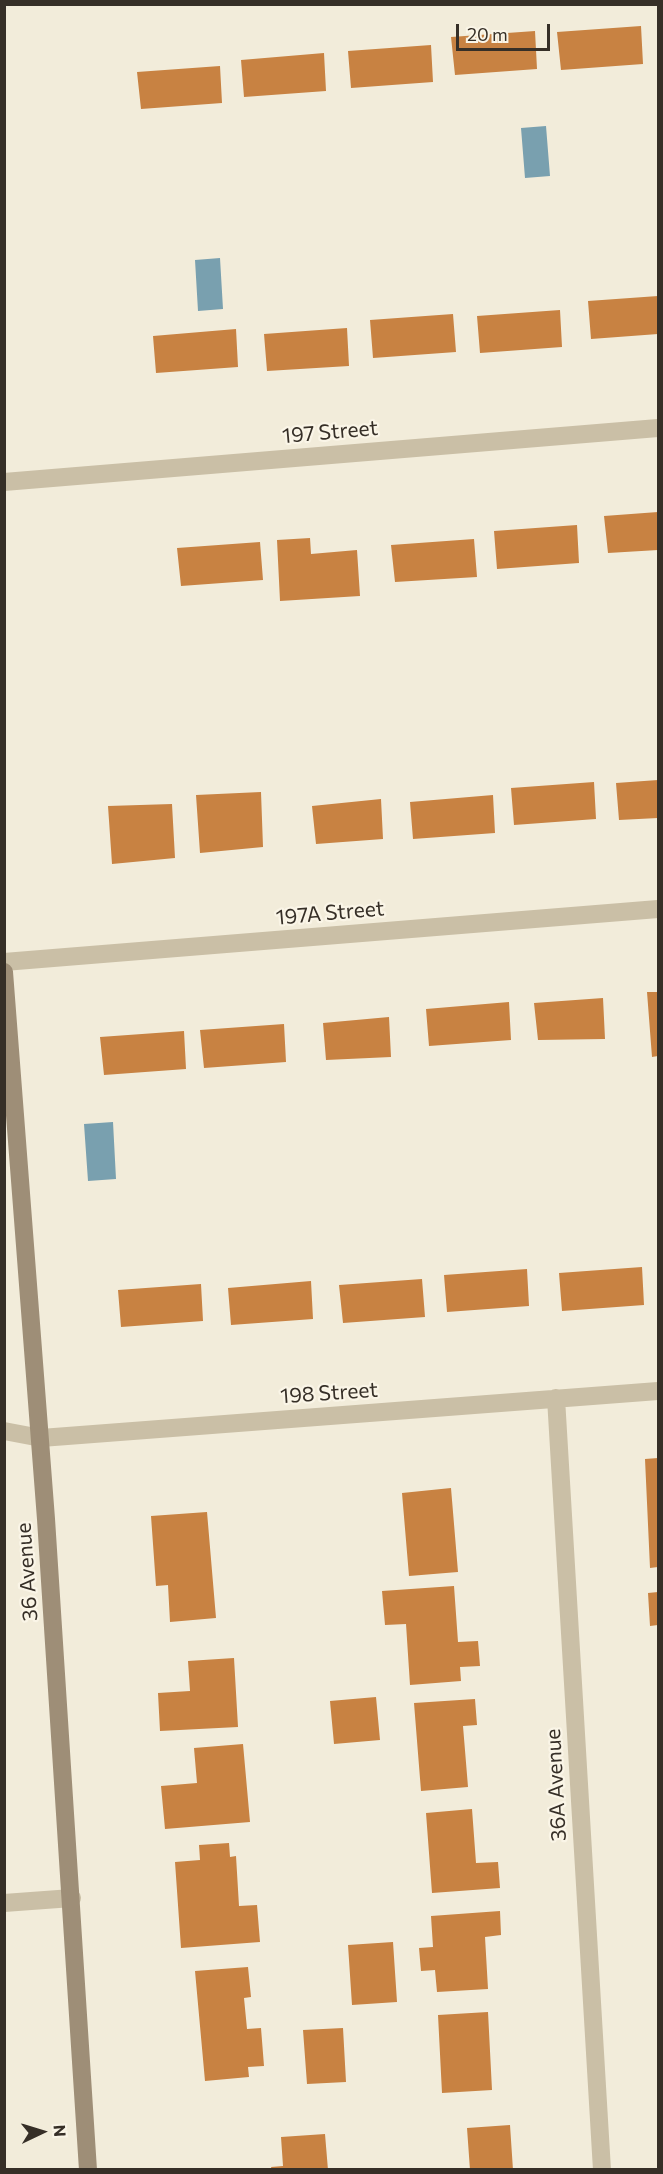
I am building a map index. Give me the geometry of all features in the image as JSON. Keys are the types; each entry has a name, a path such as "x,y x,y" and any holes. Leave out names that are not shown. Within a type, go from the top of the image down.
{"main road":[{"name":"36 Avenue","path":"4,972 41,1438 88,2169"}],"street":[{"name":"197 Street","path":"4,482 658,428"},
{"name":"197A Street","path":"4,962 658,909"},
{"name":"198 Street","path":"4,1431 41,1438 658,1391"},
{"name":"36A Avenue","path":"556,1398 602,2169"},
{"path":"4,1903 72,1898"}],"water":[{"path":"546,126 550,176 525,178 521,128"},
{"path":"220,258 223,309 198,311 195,260"},
{"path":"113,1122 116,1179 88,1181 84,1124"}],"building":[{"path":"641,26 643,64 561,70 557,32"},
{"path":"535,31 537,69 455,75 451,37"},
{"path":"431,45 433,82 351,88 348,51"},
{"path":"324,53 326,91 244,97 241,60"},
{"path":"220,66 222,103 141,109 137,72"},
{"path":"658,296 658,334 591,339 588,301"},
{"path":"560,310 562,347 480,353 477,316"},
{"path":"453,314 456,352 373,358 370,320"},
{"path":"347,328 349,366 267,371 264,334"},
{"path":"236,329 238,367 156,373 153,336"},
{"path":"658,512 658,550 608,553 604,516"},
{"path":"577,525 579,563 497,569 494,531"},
{"path":"310,538 311,554 357,550 360,596 280,601 277,540"},
{"path":"474,539 477,577 395,582 391,545"},
{"path":"260,542 263,580 181,586 177,548"},
{"path":"658,780 658,818 619,820 616,783"},
{"path":"594,782 596,819 514,825 511,788"},
{"path":"261,792 263,847 200,853 196,795"},
{"path":"493,795 495,833 413,839 410,802"},
{"path":"381,799 383,839 316,844 312,806"},
{"path":"172,804 175,858 112,864 108,806"},
{"path":"647,992 658,992 658,1056 652,1057"},
{"path":"603,998 605,1039 538,1040 534,1003"},
{"path":"509,1002 511,1040 429,1046 426,1009"},
{"path":"389,1017 391,1057 326,1060 323,1023"},
{"path":"284,1024 286,1062 204,1068 200,1030"},
{"path":"184,1031 186,1069 104,1075 100,1037"},
{"path":"642,1267 644,1305 562,1311 559,1273"},
{"path":"527,1269 529,1306 447,1312 444,1275"},
{"path":"422,1279 425,1317 343,1323 339,1285"},
{"path":"311,1281 313,1319 231,1325 228,1288"},
{"path":"201,1284 203,1321 121,1327 118,1290"},
{"path":"658,1458 658,1567 650,1568 645,1459"},
{"path":"451,1488 458,1572 409,1576 402,1493"},
{"path":"207,1512 216,1618 170,1622 168,1585 156,1586 151,1516"},
{"path":"454,1586 458,1642 478,1641 480,1666 460,1667 461,1681 410,1685 406,1624 385,1625 382,1591"},
{"path":"658,1592 658,1625 650,1626 648,1593"},
{"path":"234,1658 238,1727 160,1731 158,1693 190,1691 188,1661"},
{"path":"376,1697 380,1740 334,1744 330,1701"},
{"path":"475,1699 477,1725 463,1726 468,1787 421,1791 414,1703"},
{"path":"243,1744 250,1822 165,1829 161,1786 197,1783 194,1748"},
{"path":"472,1809 476,1863 498,1862 500,1888 432,1893 426,1813"},
{"path":"229,1843 230,1857 236,1856 239,1906 257,1905 260,1942 181,1948 175,1862 200,1860 199,1845"},
{"path":"500,1911 501,1935 485,1937 488,1989 437,1992 435,1970 421,1971 419,1948 433,1947 431,1916"},
{"path":"393,1942 397,2002 352,2005 348,1945"},
{"path":"248,1967 251,1997 244,1998 247,2029 261,2028 264,2066 248,2067 249,2077 205,2081 195,1971"},
{"path":"488,2012 492,2090 442,2093 438,2015"},
{"path":"343,2028 346,2082 307,2084 303,2030"},
{"path":"510,2125 513,2170 470,2170 467,2128"},
{"path":"325,2134 328,2170 272,2170 271,2167 283,2166 281,2137"}]}
